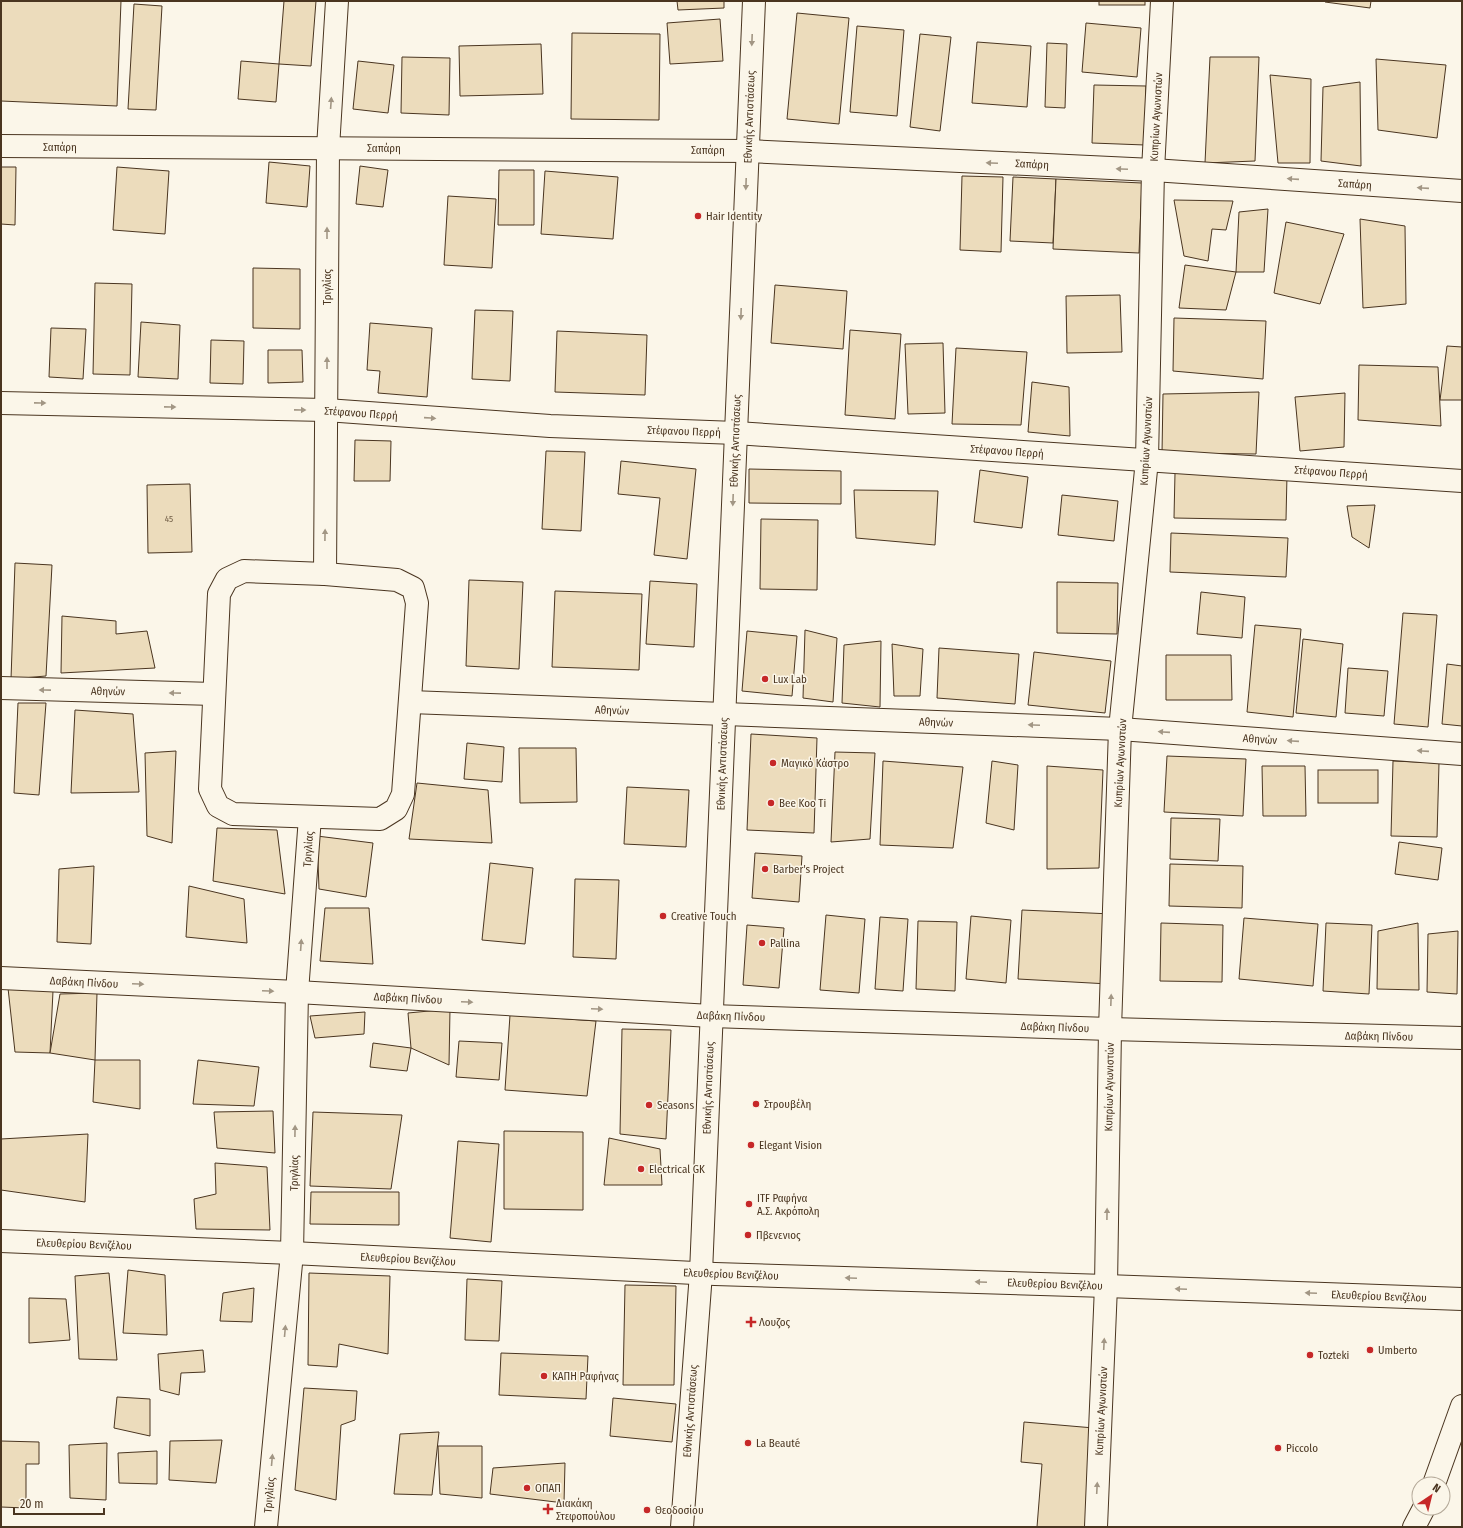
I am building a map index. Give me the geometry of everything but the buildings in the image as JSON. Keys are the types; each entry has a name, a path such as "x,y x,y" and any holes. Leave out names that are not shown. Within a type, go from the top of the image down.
{"street":[{"name":"Τριγλίας","path":"325,574 328,148 337,1"},
{"name":"Εθνικής Αντιστάσεως","path":"682,1527 701,1274 754,1"},
{"name":"Κυπρίων Αγωνιστών","path":"1096,1527 1106,1286 1110,1029 1120,729 1147,460 1153,170 1162,1"},
{"name":"Σαπάρη","path":"1,146 748,150 1153,170 1462,191"},
{"name":"Στέφανου Περρή","path":"1,403 326,410 550,426 736,434 1462,481"},
{"path":"244,571 325,574 397,580 413,588 417,603 403,794 396,809 380,819 233,814 218,806 210,789 219,594 228,579 244,571"},
{"name":"Αθηνών","path":"1,688 214,694"},
{"name":"Αθηνών","path":"410,702 1120,729 1462,754"},
{"name":"Τριγλίας","path":"266,1527 292,1253 297,992 310,817"},
{"name":"Δαβάκη Πίνδου","path":"1,978 297,992 711,1016 1110,1029 1462,1038"},
{"name":"Ελευθερίου Βενιζέλου","path":"1,1241 292,1253 701,1274 1106,1286 1462,1299"},
{"path":"1437,1476 1462,1406"},
{"path":"1414,1527 1420,1516"}],"place":[{"name":"Hair Identity","path":"698,216"},
{"name":"Lux Lab","path":"765,679"},
{"name":"Μαγικό Κάστρο","path":"773,763"},
{"name":"Bee Koo Ti","path":"771,803"},
{"name":"Barber's Project","path":"765,869"},
{"name":"Creative Touch","path":"663,916"},
{"name":"Pallina","path":"762,943"},
{"name":"Στρουβέλη","path":"756,1104"},
{"name":"Seasons","path":"649,1105"},
{"name":"Elegant Vision","path":"751,1145"},
{"name":"Electrical GK","path":"641,1169"},
{"name":"ITF Ραφήνα Α.Σ. Ακρόπολη","path":"749,1204"},
{"name":"Πβενενιος","path":"748,1235"},
{"name":"Λουζος","path":"751,1322"},
{"name":"Umberto","path":"1370,1350"},
{"name":"Tozteki","path":"1310,1355"},
{"name":"ΚΑΠΗ Ραφήνας","path":"544,1376"},
{"name":"La Beauté","path":"748,1443"},
{"name":"Piccolo","path":"1278,1448"},
{"name":"ΟΠΑΠ","path":"527,1488"},
{"name":"Διακάκη Στεφοπούλου","path":"548,1509"},
{"name":"Θεοδοσίου","path":"647,1510"}]}
